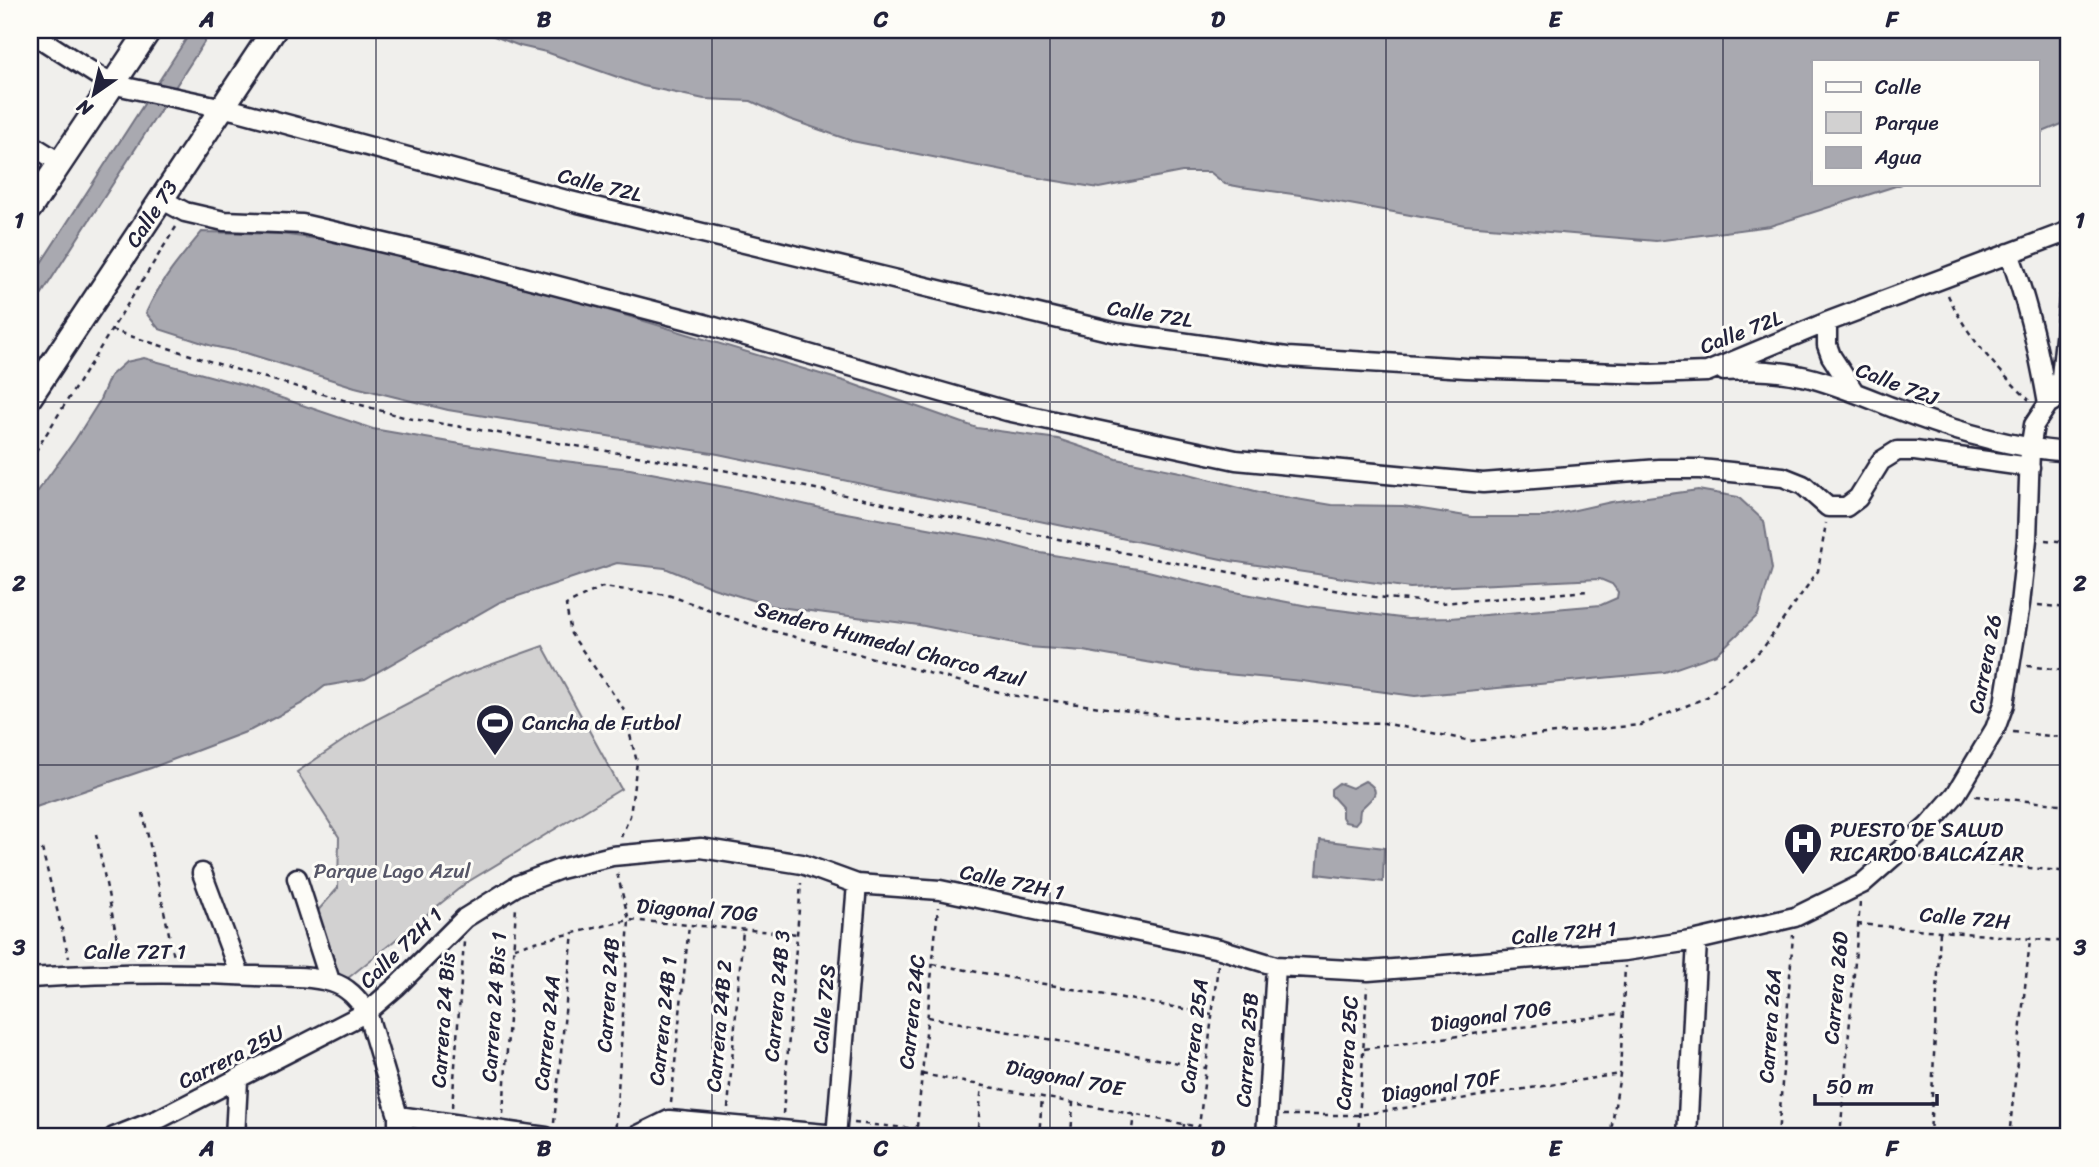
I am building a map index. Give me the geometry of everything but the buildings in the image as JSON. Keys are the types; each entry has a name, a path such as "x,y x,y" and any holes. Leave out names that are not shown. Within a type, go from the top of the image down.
{"main road":[{"path":"30,208 59,162 122,86 149,30"},
{"name":"Calle 73","path":"30,397 274,30"}],"street":[{"path":"30,32 122,86"},
{"name":"Calle 72L","path":"122,86 222,108 570,201 1117,333 1287,357 1479,369 1650,374 1707,372 1827,322 2069,231"},
{"path":"30,144 59,162"},
{"path":"161,200 185,212 224,220 302,224 462,261 704,324 1007,411 1236,460 1483,483 1659,469 1700,469 1783,477 1803,485 1828,507 1846,507 1858,498 1881,461 1897,451 2030,458"},
{"path":"2009,253 2024,294 2054,401"},
{"name":"Carrera 26","path":"1698,940 1795,917 1862,884 1928,826 1956,794 1995,729 2004,704 2020,604 2034,425 2054,401 2069,300"},
{"path":"1827,322 1827,345 1831,356 1853,390"},
{"name":"Calle 72J","path":"1707,372 1759,368 1803,374 1853,390 1893,408 2030,458 2069,452"},
{"name":"Calle 72H 1","path":"367,1012 465,918 517,885 560,869 612,856 701,848 802,864 857,884 940,890 1220,948 1276,966 1368,971 1625,951 1698,940"},
{"path":"202,873 240,975"},
{"path":"297,877 330,981 345,987 357,997 367,1012 398,1116 398,1137"},
{"name":"Calle 72S","path":"837,1131 857,884"},
{"path":"1687,1137 1698,940"},
{"name":"Carrera 25B","path":"1266,1137 1276,966"},
{"name":"Calle 72T 1","path":"30,978 178,974 330,981"},
{"name":"Carrera 25U","path":"114,1137 157,1128 238,1080 367,1012"},
{"path":"235,1137 238,1080"},
{"path":"398,1116 502,1131 550,1130"},
{"path":"634,1137 669,1120 782,1131 837,1131"}],"path":[{"path":"30,460 185,212"},
{"path":"1941,279 1971,336 1998,370 2054,401"},
{"path":"111,330 241,371 407,418 728,471 1165,561 1375,597 1441,603 1588,591"},
{"name":"Sendero Humedal Charco Azul","path":"612,856 630,816 637,762 624,708 571,634 566,605 602,587 668,595 758,626 1010,695 1175,717 1384,723 1471,741 1641,725 1707,697 1763,648 1818,571 1828,507"},
{"path":"2027,539 2069,542"},
{"path":"2020,604 2069,607"},
{"path":"2011,664 2069,671"},
{"path":"1995,729 2069,738"},
{"path":"1956,794 2069,805"},
{"path":"144,813 178,974"},
{"path":"96,834 125,975"},
{"path":"42,849 73,975"},
{"path":"1897,855 2069,872"},
{"name":"Carrera 24B","path":"612,856 629,920 615,1137"},
{"name":"Carrera 24B 3","path":"782,1131 802,864"},
{"name":"Carrera 26D","path":"1840,1137 1862,884"},
{"name":"Carrera 24 Bis 1","path":"502,1131 517,885"},
{"name":"Carrera 24C","path":"916,1137 940,890"},
{"name":"Carrera 26A","path":"1778,1137 1795,917"},
{"name":"Carrera 24 Bis","path":"450,1124 465,918"},
{"name":"Diagonal 70G","path":"514,947 629,920 798,934"},
{"name":"Carrera 24B 1","path":"669,1120 688,925"},
{"name":"Calle 72H","path":"1857,925 2069,942"},
{"name":"Carrera 24B 2","path":"727,1126 743,929"},
{"path":"1930,1137 1940,931"},
{"name":"Carrera 24A","path":"550,1130 573,932"},
{"path":"2009,1137 2030,940"},
{"name":"Carrera 25A","path":"1199,1127 1220,948"},
{"path":"1590,1137 1610,1136 1620,1073 1625,951"},
{"path":"933,964 1212,1014"},
{"name":"Carrera 25C","path":"1358,1137 1368,971"},
{"name":"Diagonal 70G","path":"1364,1049 1623,1013"},
{"path":"928,1017 1206,1068"},
{"name":"Diagonal 70F","path":"1266,1115 1359,1115 1620,1073"},
{"name":"Diagonal 70E","path":"922,1074 1199,1127"},
{"path":"977,1137 982,1085"},
{"path":"1039,1137 1042,1097"},
{"path":"1071,1137 1073,1103"},
{"path":"1131,1137 1133,1114"},
{"name":"Carrera 25A","path":"1183,1137 1184,1124"},
{"path":"837,1131 917,1129"},
{"path":"1778,1132 1819,1137"}],"green space":[{"name":"Cancha de Futbol","path":"543,646 621,789 466,883 342,983 314,915 338,888 339,837 297,772 366,725 462,675"}],"water":[{"path":"192,30 212,30 30,312 30,280"},
{"path":"478,30 2069,30 2069,121 2039,134 2039,60 1812,60 1812,186 1896,186 1770,226 1656,241 1465,225 1225,184 1210,172 1182,172 1099,188 1044,179 852,141 789,119 751,101 704,99 643,86 546,52 520,46"},
{"path":"202,232 280,234 326,240 498,277 847,382 977,428 1058,439 1117,459 1267,494 1332,505 1403,506 1472,517 1544,517 1611,502 1698,490 1738,497 1764,521 1772,569 1758,615 1717,654 1665,672 1415,696 1302,681 1204,672 1083,651 1028,647 919,625 771,606 713,588 665,568 617,563 500,602 365,679 325,686 303,703 251,730 151,768 30,809 30,502 75,440 99,402 110,376 126,362 144,358 243,385 373,429 548,459 630,469 736,489 830,510 988,539 1041,553 1144,570 1308,606 1408,619 1450,618 1601,605 1617,598 1618,592 1612,584 1600,579 1410,588 1231,561 718,454 448,410 355,387 159,329 146,313 164,281"},
{"path":"1365,781 1374,789 1374,796 1360,810 1355,824 1345,822 1342,807 1331,795 1331,789 1339,783 1352,788"},
{"path":"1320,840 1384,848 1383,882 1317,874"}],"place":[{"name":"Cancha de Futbol","path":"495,757"},
{"name":"PUESTO DE SALUD RICARDO BALCÁZAR","path":"1803,876"}],"park label":[{"name":"Parque Lago Azul","path":"392,871"}]}
